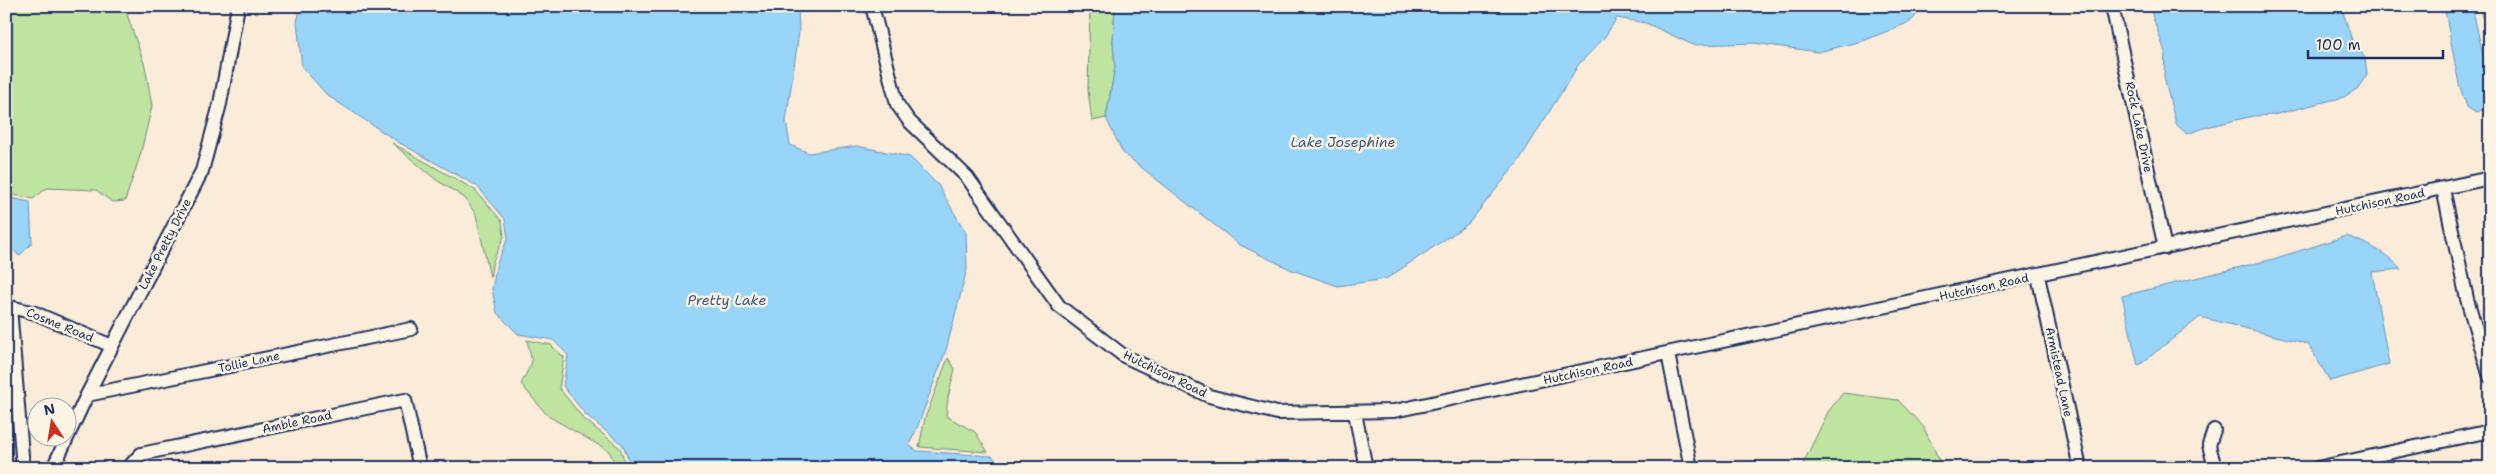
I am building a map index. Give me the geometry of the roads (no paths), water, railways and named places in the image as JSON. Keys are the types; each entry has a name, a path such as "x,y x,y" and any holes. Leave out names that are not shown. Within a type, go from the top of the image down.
{"street":[{"name":"Lake Pretty Drive","path":"53,468 87,395 202,171 220,104 238,6"},
{"name":"Hutchison Road","path":"872,6 898,104 909,121 967,177 1059,306 1124,356 1208,396 1278,413 1394,411 2038,276 2490,178"},
{"name":"Rock Lake Drive","path":"2112,6 2165,248"},
{"path":"2488,6 2490,18"},
{"path":"2443,189 2467,300 2490,377"},
{"name":"Armistead Lane","path":"2038,276 2080,468"},
{"name":"Cosme Road","path":"8,306 35,313 112,346"},
{"path":"8,306 23,468"},
{"name":"Tollie Lane","path":"87,395 411,329"},
{"path":"1668,354 1691,468"},
{"name":"Amble Road","path":"128,468 141,454 404,400 420,468"},
{"path":"1355,413 1366,468"},
{"path":"2214,430 2209,445 2215,468"},
{"path":"2317,468 2490,431"}],"water":[{"name":"Pretty Lake","path":"301,6 798,6 799,32 786,121 790,145 809,153 857,146 910,157 938,185 966,233 967,269 946,350 909,445 917,451 992,456 1004,468 632,468 623,445 586,415 563,386 568,355 553,340 518,334 497,313 492,289 497,263 508,238 505,219 477,186 398,142 327,95 302,67 297,22"},
{"name":"Lake Josephine","path":"1115,6 1925,6 1910,22 1863,41 1818,52 1754,43 1693,45 1646,23 1617,18 1604,38 1579,64 1518,162 1468,224 1386,279 1338,286 1292,270 1240,245 1123,153 1106,118 1115,67 1113,41"},
{"path":"2149,6 2341,6 2352,40 2365,58 2367,74 2358,88 2344,97 2273,115 2253,116 2187,134 2176,124 2164,77 2165,52"},
{"path":"2444,6 2472,6 2490,87 2489,106 2476,113 2467,107 2459,84"},
{"path":"6,197 30,202 32,243 19,256 6,241"},
{"path":"2347,236 2376,249 2401,269 2372,272 2389,364 2330,381 2308,344 2200,317 2138,366 2122,296 2273,259"}]}
